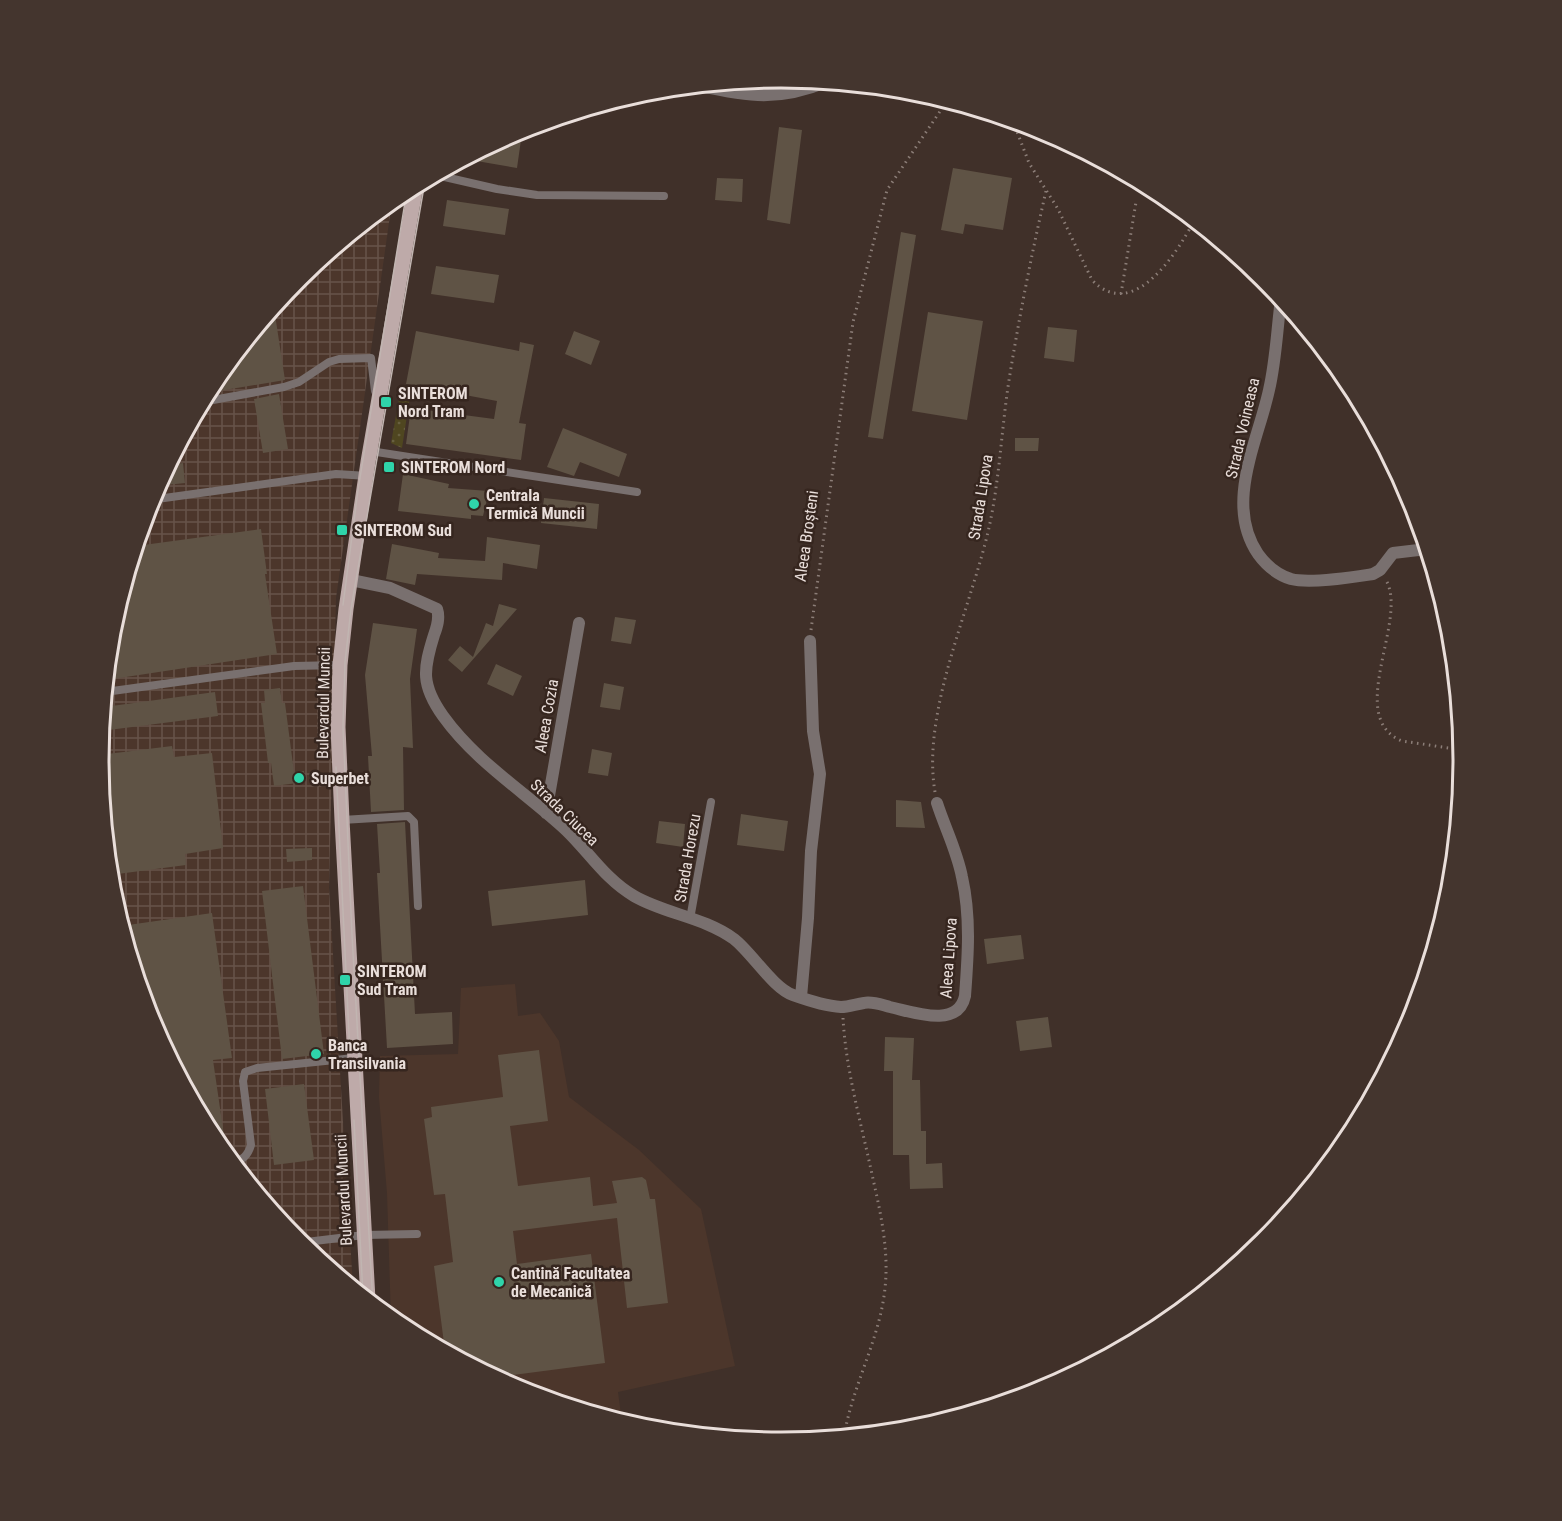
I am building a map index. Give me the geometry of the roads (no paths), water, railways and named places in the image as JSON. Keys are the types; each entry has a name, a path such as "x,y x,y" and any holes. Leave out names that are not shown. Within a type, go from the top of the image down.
{"main road":[{"name":"Bulevardul Muncii","path":"367,1290 342,820 338,727 340,665 351,580 369,477 370,451 414,198"}],"street":[{"path":"728,91 764,97 806,89"},
{"name":"Strada Voineasa","path":"1280,310 1269,391 1247,472 1244,494 1246,518 1252,543 1266,564 1280,574 1293,579 1319,580 1377,573 1393,553 1419,550"},
{"name":"Strada Ciucea","path":"351,580 390,588 437,609 439,614 437,625 425,673 428,690 435,703 457,734 474,752 567,832 616,885 658,907 719,930 733,939 782,988 791,994 848,1006"},
{"name":"Aleea Cozia","path":"546,813 579,623"},
{"path":"801,997 811,850 820,774 813,731 810,640"},
{"name":"Aleea Lipova","path":"848,1006 871,1002 914,1013 943,1016 952,1015 963,1005 969,943 968,905 954,848 937,803"}],"lane":[{"path":"448,178 537,195 664,196"},
{"path":"214,400 299,382 339,358 371,358 375,392 381,392"},
{"path":"370,451 637,492"},
{"path":"162,498 336,474 369,477"},
{"path":"113,691 294,666 340,665"},
{"name":"Strada Horezu","path":"690,919 711,802"},
{"path":"342,820 408,816 414,822 418,906"},
{"path":"240,1160 249,1152 251,1145 243,1081 245,1072 257,1068 354,1058"},
{"path":"312,1241 364,1234 417,1234"}],"tram line":[{"path":"372,1294 352,935 343,727 345,662 351,609 423,193"},
{"path":"343,605 358,490 405,204"},
{"path":"336,767 350,1054"},
{"path":"354,1120 362,1286"}],"place":[{"name":"SINTEROM Nord Tram","path":"386,402"},
{"name":"SINTEROM Nord","path":"389,467"},
{"name":"Centrala Termică Muncii","path":"474,504"},
{"name":"SINTEROM Sud","path":"342,530"},
{"name":"Superbet","path":"299,778"},
{"name":"SINTEROM Sud Tram","path":"345,980"},
{"name":"Banca Transilvania","path":"316,1054"},
{"name":"Cantină Facultatea de Mecanică","path":"499,1282"}]}
